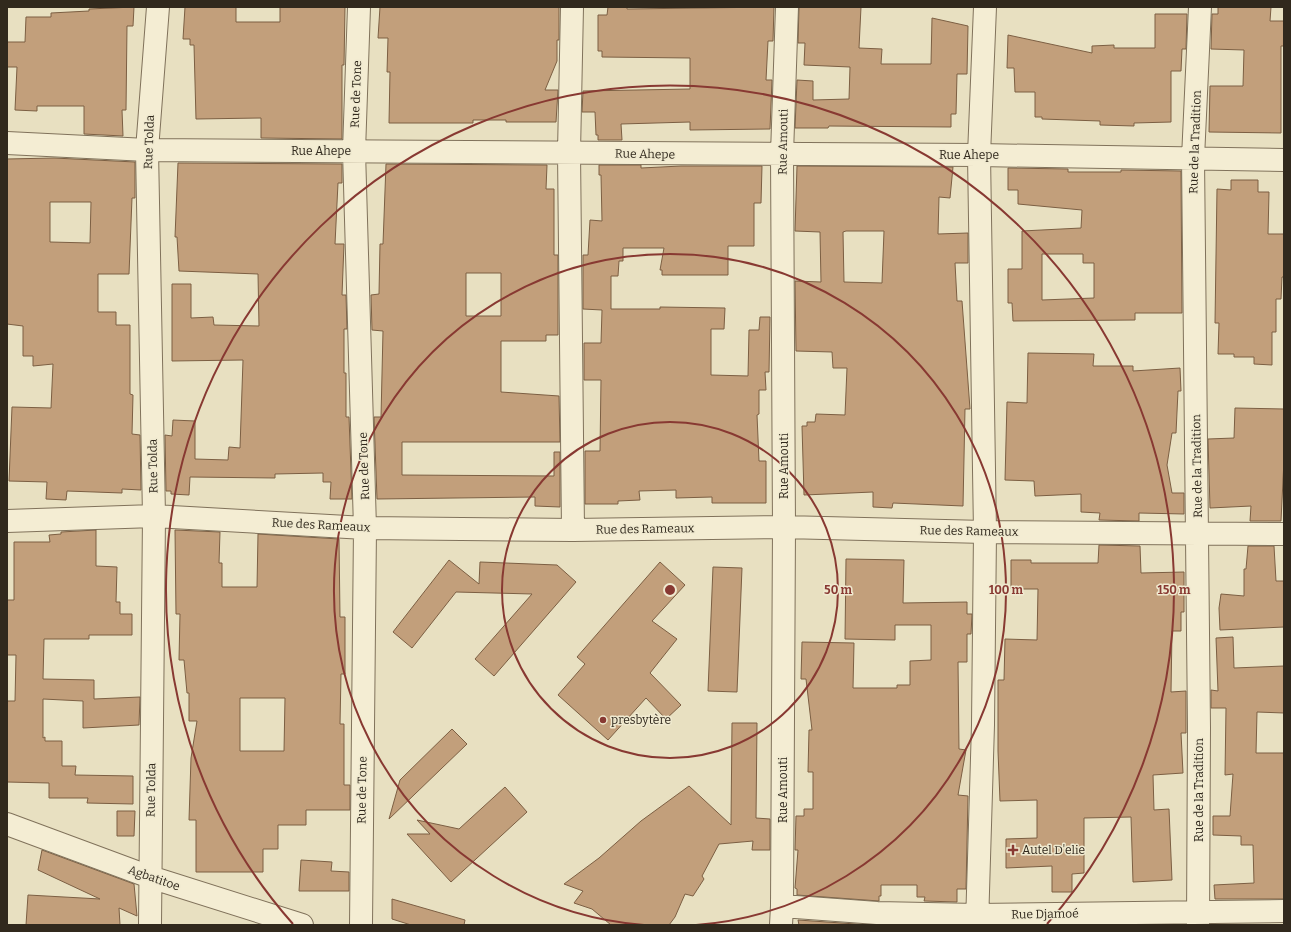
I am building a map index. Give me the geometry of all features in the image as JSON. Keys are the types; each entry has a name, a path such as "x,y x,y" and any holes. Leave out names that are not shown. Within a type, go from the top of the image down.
{"street":[{"name":"Rue Tolda","path":"150,925 154,516 147,150 158,7"},
{"name":"Rue de Tone","path":"359,7 354,151 366,528 361,925"},
{"path":"572,7 569,152 573,530"},
{"name":"Rue Amouti","path":"782,916 784,527 782,154 787,7"},
{"path":"977,920 983,726 985,532 979,155 985,7"},
{"name":"Rue de la Tradition","path":"1198,918 1198,533 1193,158 1200,7"},
{"name":"Rue Ahepe","path":"7,143 147,150 979,155 1284,160"},
{"name":"Rue des Rameaux","path":"7,521 154,516 366,528 573,530 784,527 985,532 1284,534"},
{"name":"Agbatitoe","path":"7,824 150,877 302,925"},
{"name":"Rue Djamoé","path":"782,916 877,913 977,920 1198,918 1284,911"}],"building":[{"path":"134,7 133,26 127,26 126,110 122,110 123,136 84,134 84,106 37,106 37,111 15,110 17,67 7,67 7,42 25,42 26,17 51,17 51,13 89,11 89,9"},
{"path":"185,7 236,7 236,22 280,22 280,7 345,7 344,65 342,65 342,139 261,138 261,118 196,119 194,45 190,45 190,39 183,39"},
{"path":"380,7 559,7 559,40 557,40 557,61 545,90 558,90 556,122 506,122 506,120 473,120 473,123 389,123 390,72 387,72 388,38 378,38"},
{"path":"608,7 627,7 627,9 774,7 773,41 768,41 766,80 772,80 770,129 690,130 690,122 621,124 622,140 598,140 598,135 596,135 595,112 582,112 583,91 690,89 690,58 602,57 602,51 598,51 598,15 607,15"},
{"path":"799,7 861,7 859,48 882,49 881,64 931,64 932,18 968,26 967,74 957,74 956,114 951,114 951,127 829,126 828,128 795,128 797,80 813,81 813,100 849,99 850,67 804,65 805,43 798,43"},
{"path":"1218,7 1271,7 1270,21 1284,21 1284,46 1281,46 1281,133 1209,132 1210,86 1243,86 1244,50 1211,49 1212,14 1218,14"},
{"path":"1155,14 1187,14 1186,49 1182,49 1181,71 1171,71 1171,122 1134,123 1134,126 1100,125 1100,121 1042,119 1042,117 1035,117 1035,92 1015,92 1014,68 1007,68 1008,35 1092,53 1092,46 1114,45 1114,48 1155,48"},
{"path":"54,158 135,162 135,198 132,198 129,274 98,274 98,312 116,312 116,325 130,325 130,394 133,395 132,434 140,435 141,490 122,489 122,493 67,491 66,500 46,499 47,482 9,481 12,407 51,408 53,364 33,366 33,356 23,356 23,326 7,324 7,159","holes":["50,202 91,202 90,243 50,242"]},
{"path":"178,163 342,164 342,183 338,183 335,244 344,244 342,295 346,295 347,329 344,329 344,373 346,373 346,417 349,417 352,499 330,499 331,482 323,482 323,473 275,474 275,478 190,477 189,495 171,494 171,491 166,491 165,435 172,436 173,420 195,421 195,459 228,460 229,447 240,448 243,360 172,361 172,284 191,284 191,318 213,317 214,325 259,326 258,274 179,271 177,237 175,237"},
{"path":"386,164 547,165 546,189 554,189 554,255 558,255 558,335 546,335 546,341 501,341 501,392 559,396 560,442 402,442 402,475 554,476 554,452 560,452 560,507 535,506 535,497 377,499 374,417 381,417 383,331 372,330 371,295 379,294 380,244 383,244","holes":["466,273 501,273 501,316 466,316"]},
{"path":"599,165 641,165 641,168 681,166 762,166 761,203 754,203 754,246 728,246 728,275 662,275 662,270 660,270 664,248 623,248 623,261 619,261 618,276 611,276 611,309 660,309 660,307 725,308 724,329 711,329 711,375 748,376 749,330 759,330 760,317 770,317 769,372 765,372 766,390 759,390 759,414 757,415 759,461 766,461 766,503 712,503 712,497 676,498 676,490 639,491 640,500 618,501 618,504 585,504 585,451 600,451 601,380 584,380 584,343 601,343 602,310 583,309 583,255 588,255 590,220 602,221 601,175 599,175"},
{"path":"797,166 953,167 950,198 939,197 938,234 968,233 968,263 955,263 957,301 962,301 970,409 965,409 963,506 893,503 892,508 873,507 873,492 804,495 802,426 807,426 807,422 815,422 816,414 845,415 847,368 833,368 832,352 796,351 795,281 821,282 820,232 795,231","holes":["884,231 882,283 844,282 843,232"]},
{"path":"1008,168 1068,169 1068,172 1121,172 1121,170 1181,171 1182,313 1135,313 1135,320 1013,321 1012,303 1008,303 1008,269 1022,269 1022,231 1081,228 1082,210 1018,204 1018,190 1008,190","holes":["1042,254 1083,254 1083,263 1094,263 1094,298 1042,300"]},
{"path":"1231,180 1258,180 1258,192 1269,192 1268,234 1284,234 1284,277 1282,277 1281,299 1276,299 1276,332 1272,332 1272,365 1254,364 1254,357 1234,357 1234,354 1218,354 1219,323 1215,323 1217,189 1231,190"},
{"path":"1028,353 1094,354 1093,366 1133,366 1133,371 1180,368 1181,391 1178,391 1176,433 1172,433 1167,465 1172,493 1184,493 1184,514 1139,513 1139,521 1099,520 1100,513 1081,512 1081,494 1035,496 1034,481 1005,480 1007,402 1027,403"},
{"path":"1235,408 1284,409 1284,460 1281,521 1250,521 1251,506 1210,508 1208,439 1234,438"},
{"path":"96,530 96,566 117,567 116,602 120,602 120,614 132,614 132,635 89,635 89,639 44,639 43,679 94,680 94,699 140,697 139,725 83,728 83,701 43,699 43,738 45,737 45,741 62,741 62,766 76,766 75,775 133,776 133,804 87,803 88,798 49,798 49,783 7,782 7,701 15,701 16,655 7,655 7,600 14,600 14,542 50,542 49,535 61,534 61,532"},
{"path":"175,530 220,532 219,563 222,563 222,587 257,587 258,534 339,539 340,617 345,617 345,674 341,674 340,724 344,724 344,785 350,785 350,810 306,810 306,825 278,825 278,849 263,849 263,872 196,872 196,820 189,820 191,758 197,721 189,721 189,693 187,693 184,660 179,660 180,614 176,614","holes":["240,698 285,698 284,751 240,751"]},
{"path":"1099,545 1140,546 1141,573 1184,572 1184,612 1181,612 1181,631 1172,631 1171,692 1186,691 1186,733 1181,733 1183,773 1153,775 1154,810 1169,809 1172,880 1133,882 1131,817 1084,818 1084,873 1072,874 1072,892 1052,892 1052,866 1006,868 1006,839 1037,838 1037,800 1000,801 998,680 1004,680 1005,639 1037,640 1038,589 1011,589 1011,560 1031,560 1031,563 1098,563"},
{"path":"1248,546 1274,546 1276,581 1284,581 1284,627 1220,630 1219,608 1221,594 1244,596 1244,569 1246,569"},
{"path":"846,559 904,560 903,603 967,602 967,614 972,614 971,634 967,634 967,662 958,662 959,749 966,750 958,795 968,796 966,889 957,889 957,902 924,901 925,897 917,897 917,885 881,885 881,896 879,896 879,901 797,895 797,889 795,888 798,850 795,850 796,816 804,816 804,809 813,809 813,772 808,772 809,730 812,730 806,679 801,679 802,642 854,643 853,688 897,688 897,685 910,685 910,661 931,660 931,625 895,625 895,640 845,639"},
{"path":"449,560 479,584 480,562 557,565 576,582 494,676 475,659 532,594 456,592 412,648 393,632"},
{"path":"660,562 685,585 652,621 677,639 650,673 681,705 666,719 646,698 608,740 558,695 585,664 577,657"},
{"path":"713,567 742,568 737,692 708,691"},
{"path":"1233,637 1234,668 1284,666 1284,713 1257,712 1256,753 1284,753 1284,899 1215,899 1214,885 1254,883 1253,845 1241,845 1241,836 1213,835 1213,816 1230,816 1233,774 1225,775 1226,708 1211,708 1211,690 1218,691 1216,638"},
{"path":"732,723 757,723 756,818 770,819 770,850 752,850 753,841 719,844 702,876 704,879 693,896 685,894 675,917 669,925 611,925 592,909 574,903 583,891 564,884 599,858 641,821 689,786 731,825"},
{"path":"452,729 467,744 389,819 400,780"},
{"path":"505,787 527,812 451,882 407,834 430,834 417,820 459,829"},
{"path":"117,811 135,811 134,836 117,836"},
{"path":"42,850 134,884 137,916 119,908 120,925 26,925 28,895 100,899 38,870"},
{"path":"301,860 332,862 331,871 349,872 349,891 299,891"},
{"path":"392,899 465,920 464,925 411,925 392,919"},
{"path":"798,920 870,925 799,925"}],"place":[{"name":"presbytère","path":"603,720"},
{"name":"Autel D'elie","path":"1013,850"}]}
